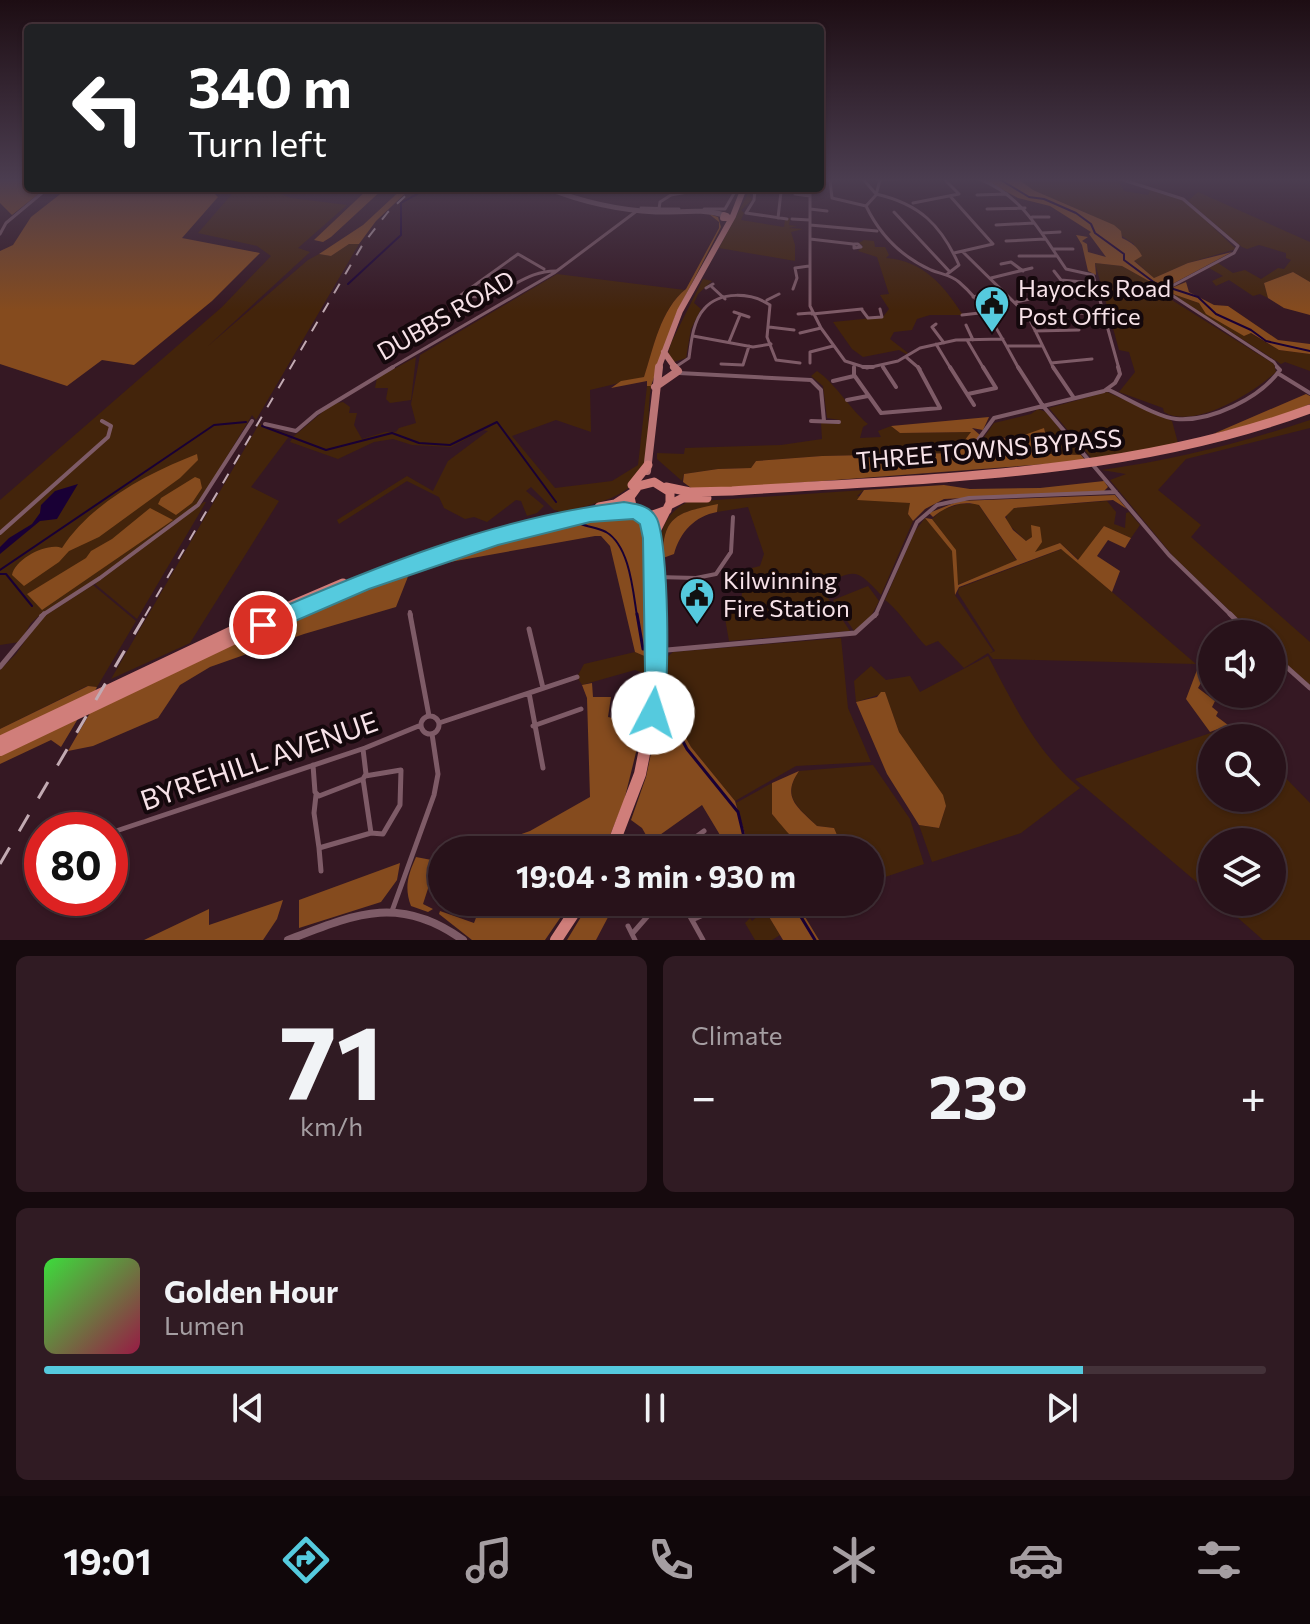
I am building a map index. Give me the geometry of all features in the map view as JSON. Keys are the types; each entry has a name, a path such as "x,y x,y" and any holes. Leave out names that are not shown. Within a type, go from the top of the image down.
{"highway":[{"name":"THREE TOWNS BYPASS","path":"662,485 690,492 732,491 1075,465 1208,442 1310,409"},
{"name":"THREE TOWNS BYPASS","path":"669,507 683,498 925,483 1117,465 1214,446 1310,415"},
{"path":"599,507 621,495 649,460"},
{"path":"108,695 290,605 364,574 499,530 619,502 644,483 662,485 672,495 653,538"},
{"path":"617,836 633,797 654,704 653,538 650,523 631,503 634,490"},
{"path":"0,742 363,582 498,536 563,520 624,510 656,515 669,507"},
{"path":"0,750 74,711"},
{"path":"556,940 572,916"}],"main road":[{"path":"725,229 726,223"},
{"path":"662,485 653,474 649,460 655,387 663,351 726,223"},
{"path":"655,387 671,370 663,351"},
{"path":"634,490 649,460"}],"street":[{"name":"DUBBS ROAD","path":"265,424 296,431 356,388 480,319 557,271 621,223"},
{"path":"877,231 847,230 810,223 812,313 845,361 867,368 906,357 917,348 970,340 1003,339"},
{"path":"847,230 848,223"},
{"path":"873,223 877,231 895,247 930,269 948,274"},
{"path":"903,223 948,274 988,312 1024,381 1043,406 1169,555 1236,620"},
{"path":"936,223 945,233 959,266 948,274"},
{"path":"954,253 993,244 974,223"},
{"path":"970,451 992,419 1107,389 1120,374 1093,275 1067,270 1035,223 996,225"},
{"path":"1211,223 1238,246 1234,253 1168,289 1169,296 1274,362 1280,370 1279,374"},
{"path":"1041,233 1060,232"},
{"path":"810,239 853,244"},
{"path":"1006,241 1045,239"},
{"path":"1053,249 1073,249"},
{"path":"963,252 1028,316 1051,363 1074,398"},
{"path":"544,269 492,299 461,295 518,254 544,269 557,271"},
{"path":"1019,256 1057,256"},
{"path":"1001,264 1011,262 1024,271"},
{"path":"793,289 797,277 795,268 810,266"},
{"path":"990,278 1032,268"},
{"path":"1054,271 1061,280 1095,283"},
{"path":"706,288 713,285 725,299"},
{"path":"1025,289 1037,286 1047,295"},
{"path":"973,297 1002,290"},
{"path":"766,301 781,293"},
{"path":"1014,303 1057,293"},
{"path":"671,370 687,361 704,309 741,294 766,301 772,309 767,337 777,361 800,363"},
{"path":"1063,296 1100,299"},
{"path":"798,314 861,308 868,318 882,317 880,309"},
{"path":"734,312 749,317"},
{"path":"962,315 988,312"},
{"path":"1077,313 1104,314"},
{"path":"729,342 740,315"},
{"path":"936,324 932,327 944,343"},
{"path":"966,325 970,340 996,388 968,394"},
{"path":"769,327 794,330"},
{"path":"800,333 821,328"},
{"path":"1035,331 1079,330"},
{"path":"693,336 749,346 771,344"},
{"path":"936,344 974,405"},
{"path":"721,364 743,365 749,346"},
{"path":"810,363 810,352 833,346"},
{"path":"1007,346 1042,346"},
{"path":"854,366 854,375 883,414 941,407 921,369 906,357"},
{"path":"1051,363 1092,359"},
{"path":"882,365 896,387"},
{"path":"671,370 811,380 821,390 824,421"},
{"path":"1107,389 1181,420 1246,398 1279,374"},
{"path":"1279,374 1310,393"},
{"path":"833,381 854,375"},
{"path":"847,400 868,396"},
{"path":"0,533 108,437 111,426 102,421"},
{"path":"0,667 17,650 36,620 112,569 201,502 252,421"},
{"path":"811,421 839,422"},
{"path":"656,651 855,633 874,619 917,522 937,505 969,498 1116,492"},
{"path":"653,577 708,577 718,571 734,541 733,517"},
{"path":"410,612 429,716"},
{"path":"529,629 543,688"},
{"path":"1286,667 1310,688"},
{"path":"392,911 434,795 438,774 432,734 439,723 577,677"},
{"path":"529,693 543,768"},
{"path":"533,726 581,709"},
{"path":"429,716 435,717 439,723"},
{"path":"429,716 421,725 423,733 432,734"},
{"name":"BYREHILL AVENUE","path":"128,827 363,749 421,725"},
{"path":"363,749 371,833"},
{"path":"313,765 314,813 321,871"},
{"path":"316,795 395,769 401,770 403,775 403,792 388,831 319,848"},
{"path":"699,836 704,831"},
{"path":"288,940 358,914 392,911 432,918 463,940"},
{"path":"632,933 650,916"},
{"path":"690,916 703,940"},
{"path":"692,920 701,916"}],"shaded area":[{"path":"27,223 195,223 182,238 260,253 212,301 134,365 102,360 67,386 0,364 0,251 13,245"},
{"path":"207,223 327,223 298,248 310,252 208,346 308,260 319,254 331,256 349,244 359,244 256,420 252,415 199,503 102,576 41,614 31,623 20,642 0,645 0,500 222,307 271,256 257,246 198,233"},
{"path":"332,223 346,223 323,242 314,240"},
{"path":"375,223 359,244 349,244 331,256 319,254 363,225"},
{"path":"720,223 721,227 676,314 651,386 647,386 647,381 611,388 621,381 644,377 664,318 686,289"},
{"path":"732,223 784,227 785,223 789,223 797,226 789,228 803,229 791,232 795,261 719,248"},
{"path":"1077,223 1114,225 1121,231 1122,238 1134,245 1142,256 1134,261 1154,278 1188,263 1232,252 1163,289 1122,266 1095,263 1096,275 1088,271 1082,245 1076,235 1088,237 1082,241 1087,244 1088,252 1106,257 1089,234 1091,232"},
{"path":"1102,223 1208,223 1236,249 1188,263 1154,278 1134,260 1134,244"},
{"path":"1214,223 1267,223 1310,242 1310,282 1293,272 1264,283 1268,298 1260,294 1253,296 1229,280 1216,286 1212,281 1223,276 1209,268 1218,263 1233,273 1245,270 1261,279 1278,268 1284,269 1291,260 1286,258 1286,253 1259,245 1247,249"},
{"path":"874,241 875,247 885,247 889,255 886,258 922,269 948,294 963,315 930,315 917,319 912,330 894,332 890,339 906,354 899,350 863,357 852,349 833,322 883,317 889,309 880,295 889,294 877,257 858,251 863,246 859,243"},
{"path":"1095,263 1122,266 1163,289 1167,297 1274,364 1276,372 1223,407 1191,416 1164,412 1163,408 1119,392 1135,372 1129,352 1119,350"},
{"path":"1293,272 1310,282 1310,315 1284,308 1268,298 1264,283"},
{"path":"557,274 685,290 669,308 644,377 590,390 591,432 556,420 512,436 555,488 612,481 638,465 647,386 651,386 645,463 633,484 611,498 561,512 554,510 531,487 526,491 544,506 537,513 527,516 521,501 516,500 487,522 474,517 465,519 444,508 439,497 407,481 339,524 337,520 407,476 433,491 448,461 488,431 483,430 451,447 412,445 393,439 374,442 338,459 290,442 294,436 332,404 343,402 350,407 349,413 357,413 354,425 362,439 396,432 399,428 416,423 411,404 420,355"},
{"path":"703,279 712,281 698,294 694,303 701,309 691,329 686,358 674,362 668,354 671,343"},
{"path":"1186,282 1189,292 1214,305 1228,306 1278,340 1310,344 1310,354 1279,350 1251,333 1244,336 1206,314 1199,303 1170,293 1169,289"},
{"path":"1170,293 1199,303 1279,350 1310,354 1310,371 1285,362 1281,364"},
{"path":"416,357 411,400 390,403 386,399 388,388 375,388 377,378"},
{"path":"817,371 868,424 863,427 860,438 881,437 878,431 891,426 900,433 972,432 955,453 756,461 751,468 684,474 682,481 657,459 657,453 684,454 685,448 781,445 822,439 821,423 840,424 840,420 827,418 823,386 811,376"},
{"path":"1107,392 1172,421 1178,443 1215,437 1093,460 1049,408"},
{"path":"1306,394 1310,396 1310,404 1272,420 1213,434"},
{"path":"1038,409 1046,412 1081,455 1050,454 1047,434 999,438 980,443 994,423 1031,414"},
{"path":"989,417 983,430 972,428 980,435 970,452 980,443 999,438 1013,439 1044,428 1050,454 1081,455 1086,461 704,490 694,490 683,482 684,474 751,468 756,461 955,453 971,432 900,433 891,426"},
{"path":"1310,420 1310,428 1186,459 1158,490 1201,525 1191,537 1285,620 1239,620 1173,556 1110,480 1126,474 1102,470 1207,450"},
{"path":"259,424 290,435 251,487 279,501 190,643 111,679"},
{"path":"197,454 198,460 180,478 99,537 69,551 59,562 24,586 12,575 19,563 32,553 48,547 62,548 88,517 122,491 159,470"},
{"path":"195,477 200,479 202,488 192,503 176,515 158,504 161,498"},
{"path":"1104,481 1108,487 1104,491 944,499 925,509 913,521 908,514 910,503 857,500 864,490 944,485 970,489 1040,488"},
{"path":"78,484 57,519 40,521 0,554 0,547 32,524 40,513 41,505 55,491"},
{"path":"864,490 857,496 911,503 908,514 913,521 881,595 856,574 824,584 826,595 850,631 729,641 723,607 741,605 742,592 732,573 760,566 764,554 748,507 717,512 718,505 684,513 670,524 663,558 659,559 664,526 672,513 687,502"},
{"path":"1115,495 1127,509 1113,500 1014,508 1005,517 1013,530 1026,541 1032,537 1031,525 1040,527 1042,542 1035,552 1060,543 1078,560 1104,526 1131,538 1125,548 1108,540 1097,556 1120,571 1112,592 1061,549 959,587 955,595 952,551 925,518 932,519 956,550 958,585 1017,560 979,505 954,505 933,517 929,513 959,501"},
{"path":"1107,501 1116,512 1114,524 1125,528 1126,513 1129,512 1140,525 1131,538 1104,526 1079,560 1060,543 1034,553 1032,537 1026,541 1006,522 1007,513 1014,508"},
{"path":"204,502 137,619 95,584"},
{"path":"718,504 717,512 695,521 684,532 674,554 663,558 666,532 676,518"},
{"path":"960,504 978,504 1017,561 957,585 955,550 932,519 942,510"},
{"path":"150,508 173,520 42,610 27,594 86,558 91,551 112,539"},
{"path":"627,514 645,522 648,536 649,658 635,652 610,546 601,536 414,569 503,538 584,519"},
{"path":"925,518 953,551 955,595 993,651 990,653 995,651 958,593 959,588 1062,549 1196,664 993,659 988,653 964,668 938,641 926,646 885,600 915,531"},
{"path":"411,570 396,607 304,634 210,667 180,685 158,718 93,746 68,751 90,713 265,627 345,592"},
{"path":"93,585 136,621 97,687 87,686 0,729 0,670 16,654 40,619"},
{"path":"868,586 879,601 866,622 854,631 833,600"},
{"path":"1286,621 1310,642 1310,685 1286,664"},
{"path":"841,638 848,708 871,762 796,766 735,801 691,747 663,697 664,660 673,652"},
{"path":"635,652 649,658 649,675 635,670 582,685 577,677 584,664"},
{"path":"988,656 1038,743 1080,788 1021,833 932,862 919,825 939,828 946,806 899,732 885,693 856,702 854,681 871,666 886,680 910,676 920,692"},
{"path":"1197,670 1198,708 1213,708 1218,712 1216,716 1227,724 1204,724 1186,699"},
{"path":"592,683 593,697 611,697 608,717 641,724 642,728 624,801 610,836 516,836 590,797 587,698 582,685"},
{"path":"88,686 97,687 94,693 0,738 0,729"},
{"path":"885,692 899,732 943,795 946,806 939,828 919,825 887,774 856,702 877,697"},
{"path":"663,697 691,747 735,801 747,836 721,836 702,805 658,836 647,836 631,820 646,777"},
{"path":"79,717 61,747 51,740 0,764 0,755"},
{"path":"1198,737 1198,812 1286,812 1286,778 1310,803 1310,940 1263,940 1236,916 1286,916 1286,828 1198,828 1198,883 1075,779"},
{"path":"873,765 910,819 924,864 884,877 884,836 822,836 834,828 817,826 794,801 792,788 799,771"},
{"path":"799,771 791,788 794,801 817,826 834,828 837,835 791,836 772,814 772,783"},
{"path":"772,783 772,814 793,836 747,836 736,803"},
{"path":"416,857 428,859 428,888 423,904 428,906 428,912 411,906 408,881"},
{"path":"400,863 397,880 381,902 299,928 299,900"},
{"path":"283,900 277,919 263,940 144,940 209,909 209,925"},
{"path":"442,916 454,916 474,923 477,916 561,916 545,940 472,940"},
{"path":"582,916 609,916 596,940 567,940"},
{"path":"758,916 769,916 780,935 772,940 755,940 745,923 750,918 752,921"},
{"path":"768,916 804,916 819,940 783,940"}],"waterway":[{"path":"348,284 401,235 401,223"},
{"path":"1089,223 1095,233 1124,254 1124,260 1155,283 1198,297 1216,314 1251,330 1266,341 1310,351"},
{"path":"0,570 214,425 246,422"},
{"path":"262,426 326,450 392,433 419,443 450,445 497,422 556,502"},
{"path":"581,524 606,532 620,548 629,570 637,616"},
{"path":"0,574 6,574 32,606"},
{"path":"637,614 643,649"},
{"path":"667,712 687,749 738,812 744,836"},
{"path":"800,916 815,940"}],"railway":[{"path":"145,616 363,244 380,223"},
{"path":"0,864 146,614"}],"place":[{"name":"Hayocks Road Post Office","path":"992,334"},
{"name":"Kilwinning Fire Station","path":"697,626"}],"route":[{"path":"263,625 363,582 498,536 590,514 624,510 638,512 650,523 653,538 656,671 653,713"}]}
